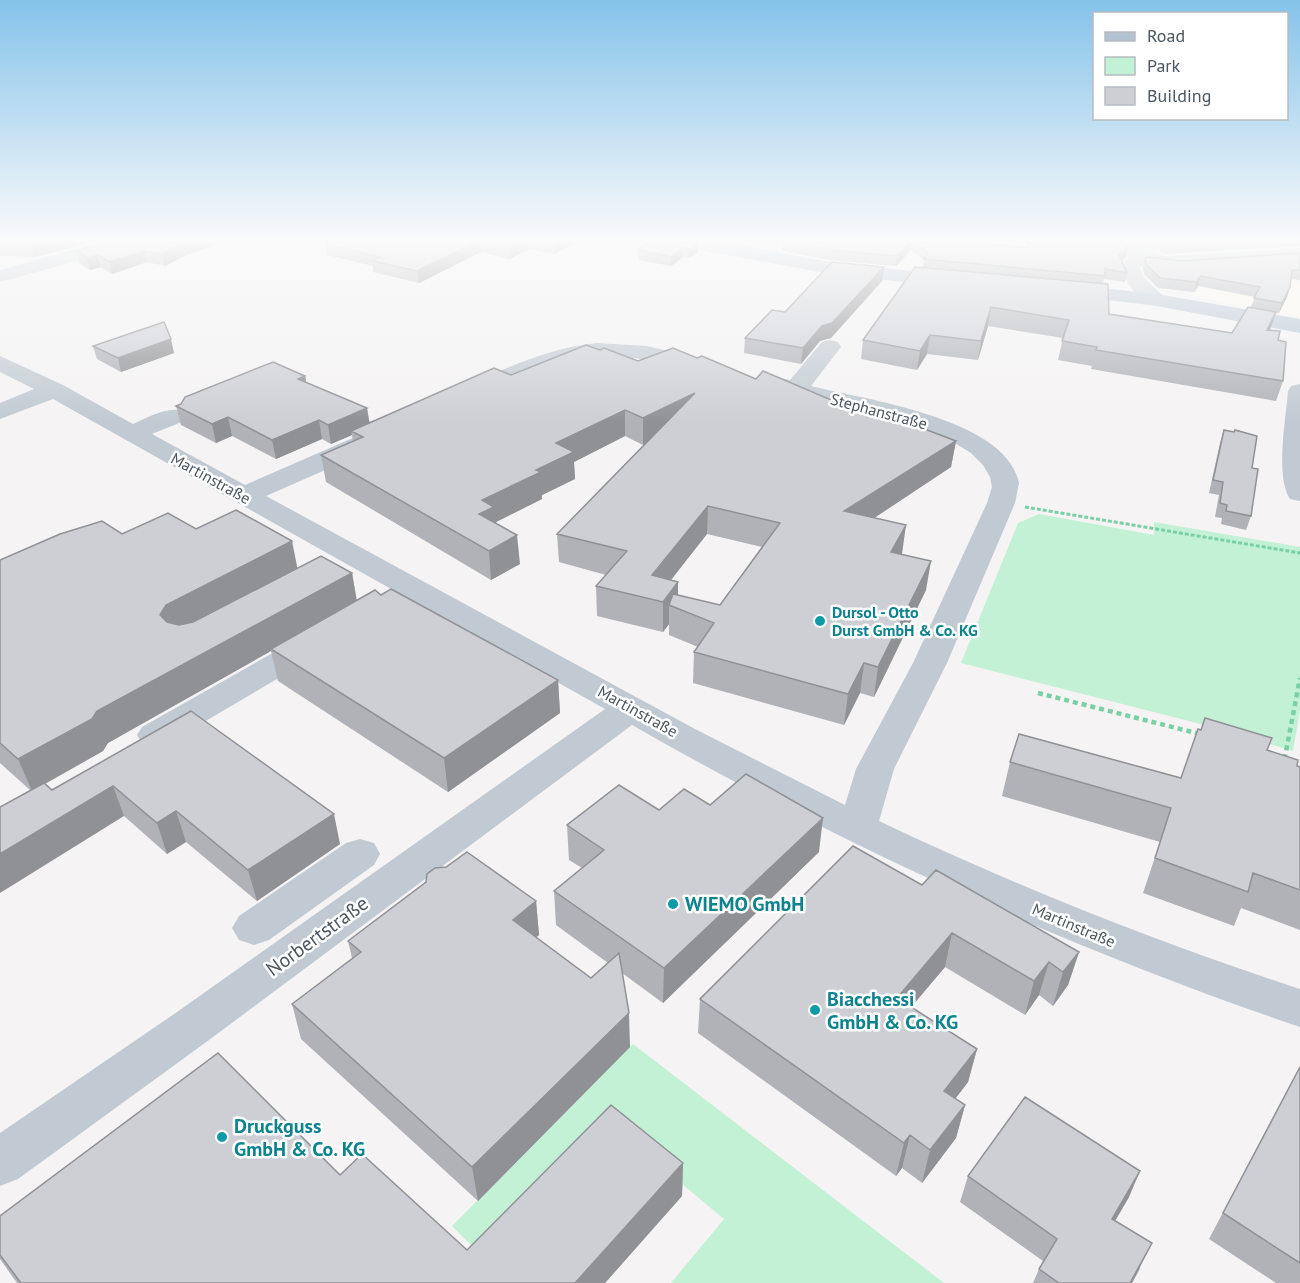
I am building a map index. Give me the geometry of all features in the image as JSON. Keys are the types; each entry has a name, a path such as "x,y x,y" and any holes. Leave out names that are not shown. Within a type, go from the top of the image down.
{"main road":[{"path":"1167,302 1300,326"}],"street":[{"path":"796,389 830,347"},
{"path":"443,406 526,367 596,350 661,356 723,371"},
{"name":"Martinstraße","path":"0,363 54,390 744,770 1014,900 1104,939 1300,1008"},
{"name":"Stephanstraße","path":"755,379 921,420 975,443 994,460 1006,479 1001,503 930,663 875,769 858,826"},
{"path":"0,412 54,390"},
{"path":"1300,391 1296,472 1300,492"},
{"path":"132,433 175,416"},
{"path":"244,496 389,431"},
{"path":"323,573 353,556"},
{"path":"379,606 411,588"},
{"path":"133,748 339,629"},
{"name":"Norbertstraße","path":"0,1162 193,1026 632,708"},
{"path":"254,928 360,854"}],"path":[{"path":"1001,503 1300,552"},
{"path":"1274,754 1285,757 1300,678"},
{"path":"1038,693 1207,736"}],"shaded area":[{"path":"1221,302 1300,302 1300,318"}],"green space":[{"path":"1039,514 1154,535 1154,522 1300,547 1300,710 1293,751 1193,722 961,663 1018,523"},
{"path":"633,1044 944,1283 671,1283 724,1219 604,1119 475,1249 452,1226"}],"building":[{"path":"795,302 852,302 832,323 822,326 803,348 745,338 772,310 785,312"},
{"path":"890,302 1109,302 1109,314 1232,333 1248,307 1276,312 1267,330 1280,331 1278,340 1286,342 1283,381 1096,350 1097,347 1062,341 1069,320 991,307 981,341 930,335 920,351 863,340"},
{"path":"164,322 171,339 118,358 93,346"},
{"path":"586,345 600,350 604,348 638,361 673,348 697,358 702,356 756,379 763,371 843,405 851,401 956,441 844,511 906,525 891,552 931,561 878,667 864,663 848,694 694,652 714,623 669,605 673,594 720,605 780,523 708,506 652,575 678,582 663,602 596,586 627,551 557,534 695,393 643,418 625,410 556,443 574,452 536,470 541,472 482,500 494,507 479,514 517,535 489,551 321,455 363,437 351,431 494,368 511,375"},
{"path":"273,362 305,376 298,379 367,408 328,425 319,420 272,440 228,417 212,424 176,406 181,404 185,397"},
{"path":"1224,430 1234,432 1235,430 1257,436 1252,468 1258,469 1251,516 1226,511 1227,505 1220,503 1223,482 1213,480"},
{"path":"236,510 292,541 166,605 160,615 167,622 179,625 193,622 321,556 352,573 97,711 92,719 18,759 0,743 0,560 60,534 102,521 122,534 168,513 196,529"},
{"path":"391,589 558,680 444,758 271,649 375,590 381,595"},
{"path":"191,711 334,814 248,870 176,811 157,823 113,786 0,854 0,807 44,783 52,790"},
{"path":"1205,718 1272,738 1267,750 1298,760 1297,766 1300,767 1300,890 1253,873 1248,892 1155,858 1171,808 1010,762 1019,734 1181,778 1198,729 1201,730"},
{"name":"WIEMO GmbH","path":"746,774 823,818 664,968 554,891 604,850 567,825 619,785 659,810 684,789 710,805"},
{"name":"Biacchessi GmbH & Co. KG","path":"853,846 922,885 936,870 1079,952 1063,972 1049,962 1034,981 952,933 897,998 977,1049 944,1091 965,1105 930,1150 910,1135 904,1143 700,999"},
{"path":"467,852 536,901 513,920 591,978 619,953 629,1013 472,1167 292,1004 361,952 348,941 426,882 427,874 435,868 446,867"},
{"path":"218,1053 340,1175 362,1154 467,1250 611,1105 683,1163 575,1283 21,1283 0,1255 0,1216"},
{"path":"1300,1067 1300,1263 1223,1213"},
{"path":"1025,1097 1140,1171 1112,1219 1152,1243 1130,1283 1059,1283 1039,1269 1057,1239 968,1176"}],"place":[{"name":"Dursol - Otto Durst GmbH & Co. KG","path":"820,621"},
{"name":"WIEMO GmbH","path":"673,904"},
{"name":"Biacchessi GmbH & Co. KG","path":"815,1010"},
{"name":"Druckguss GmbH & Co. KG","path":"222,1137"}]}
